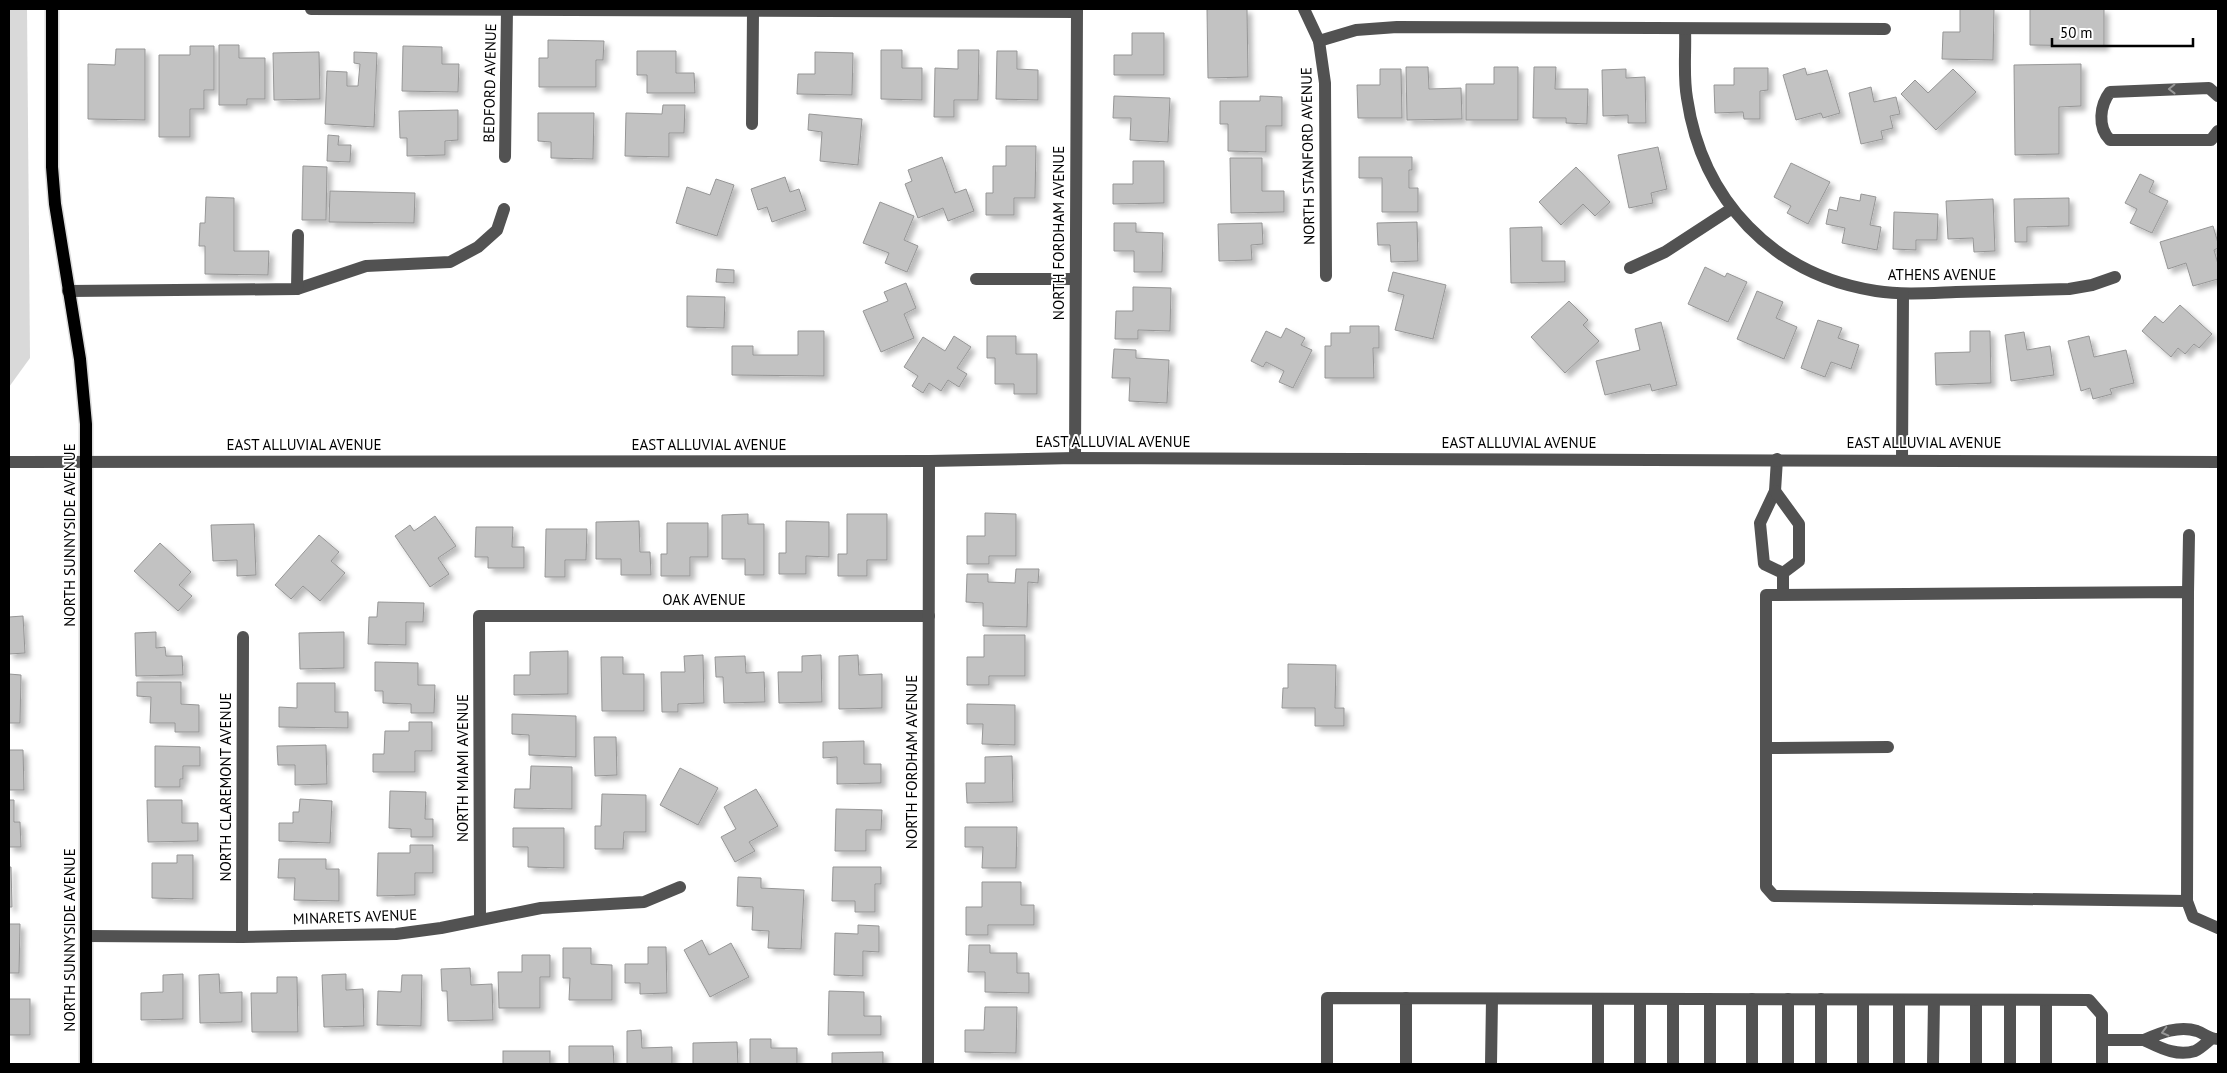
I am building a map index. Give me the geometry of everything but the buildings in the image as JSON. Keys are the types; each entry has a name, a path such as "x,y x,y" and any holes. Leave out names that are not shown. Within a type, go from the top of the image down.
{"main road":[{"name":"NORTH SUNNYSIDE AVENUE","path":"52,9 52,167 68,291 80,359 86,424 86,1064"}],"street":[{"name":"BEDFORD AVENUE","path":"311,9 752,12 1077,10"},
{"name":"BEDFORD AVENUE","path":"505,157 507,9"},
{"name":"NORTH STANFORD AVENUE","path":"1304,9 1319,41 1324,68 1326,100 1326,276"},
{"name":"NORTH FORDHAM AVENUE","path":"1075,458 1077,10"},
{"path":"752,12 752,124"},
{"path":"1319,41 1356,30 1397,27 1885,29"},
{"name":"ATHENS AVENUE","path":"1685,29 1686,96 1692,125 1715,182 1731,209 1750,230 1772,248 1794,262 1851,286 1903,294 2070,289 2092,285 2115,276"},
{"path":"2218,96 2209,88 2110,92 2104,100 2102,122 2106,136 2110,140 2211,140 2218,131"},
{"path":"68,291 297,289 366,266 450,262 478,247 497,230 504,209"},
{"path":"1630,268 1665,252 1731,209"},
{"path":"297,289 298,235"},
{"path":"976,279 1075,279"},
{"path":"1902,459 1903,294"},
{"name":"EAST ALLUVIAL AVENUE","path":"9,462 930,461 1075,458 1902,459 2218,462"},
{"path":"1777,459 1775,491 1760,523 1764,564 1783,573"},
{"name":"NORTH FORDHAM AVENUE","path":"928,1064 930,461"},
{"path":"1775,491 1799,524 1798,561 1783,573"},
{"path":"2189,535 2187,901 2193,917 2218,928"},
{"path":"1783,573 1783,593"},
{"path":"2187,901 1774,896 1766,886 1766,594 2188,592"},
{"name":"OAK AVENUE","path":"479,616 929,616"},
{"name":"NORTH MIAMI AVENUE","path":"479,616 480,919"},
{"name":"NORTH CLAREMONT AVENUE","path":"242,937 243,637"},
{"path":"1766,748 1888,747"},
{"name":"MINARETS AVENUE","path":"86,936 242,937 396,934 441,928 540,908 644,902 680,887"},
{"path":"1327,1064 1327,998 2089,1000 2102,1015 2102,1064"},
{"path":"1406,998 1406,1064"},
{"path":"1491,1064 1492,999"},
{"path":"1598,999 1598,1064"},
{"path":"1640,999 1640,1064"},
{"path":"1673,999 1673,1064"},
{"path":"1710,999 1710,1064"},
{"path":"1752,999 1752,1064"},
{"path":"1788,999 1788,1064"},
{"path":"1821,1064 1822,999"},
{"path":"1863,1000 1863,1064"},
{"path":"1899,1000 1899,1064"},
{"path":"1934,1000 1934,1064"},
{"path":"1976,1000 1976,1064"},
{"path":"2010,1000 2010,1064"},
{"path":"2046,1000 2046,1064"},
{"path":"2102,1040 2144,1040 2166,1030 2196,1030 2215,1039"},
{"path":"2144,1040 2168,1052 2183,1052 2195,1051 2215,1039"}],"shaded area":[{"path":"9,9 27,9 30,358 9,387"}]}
